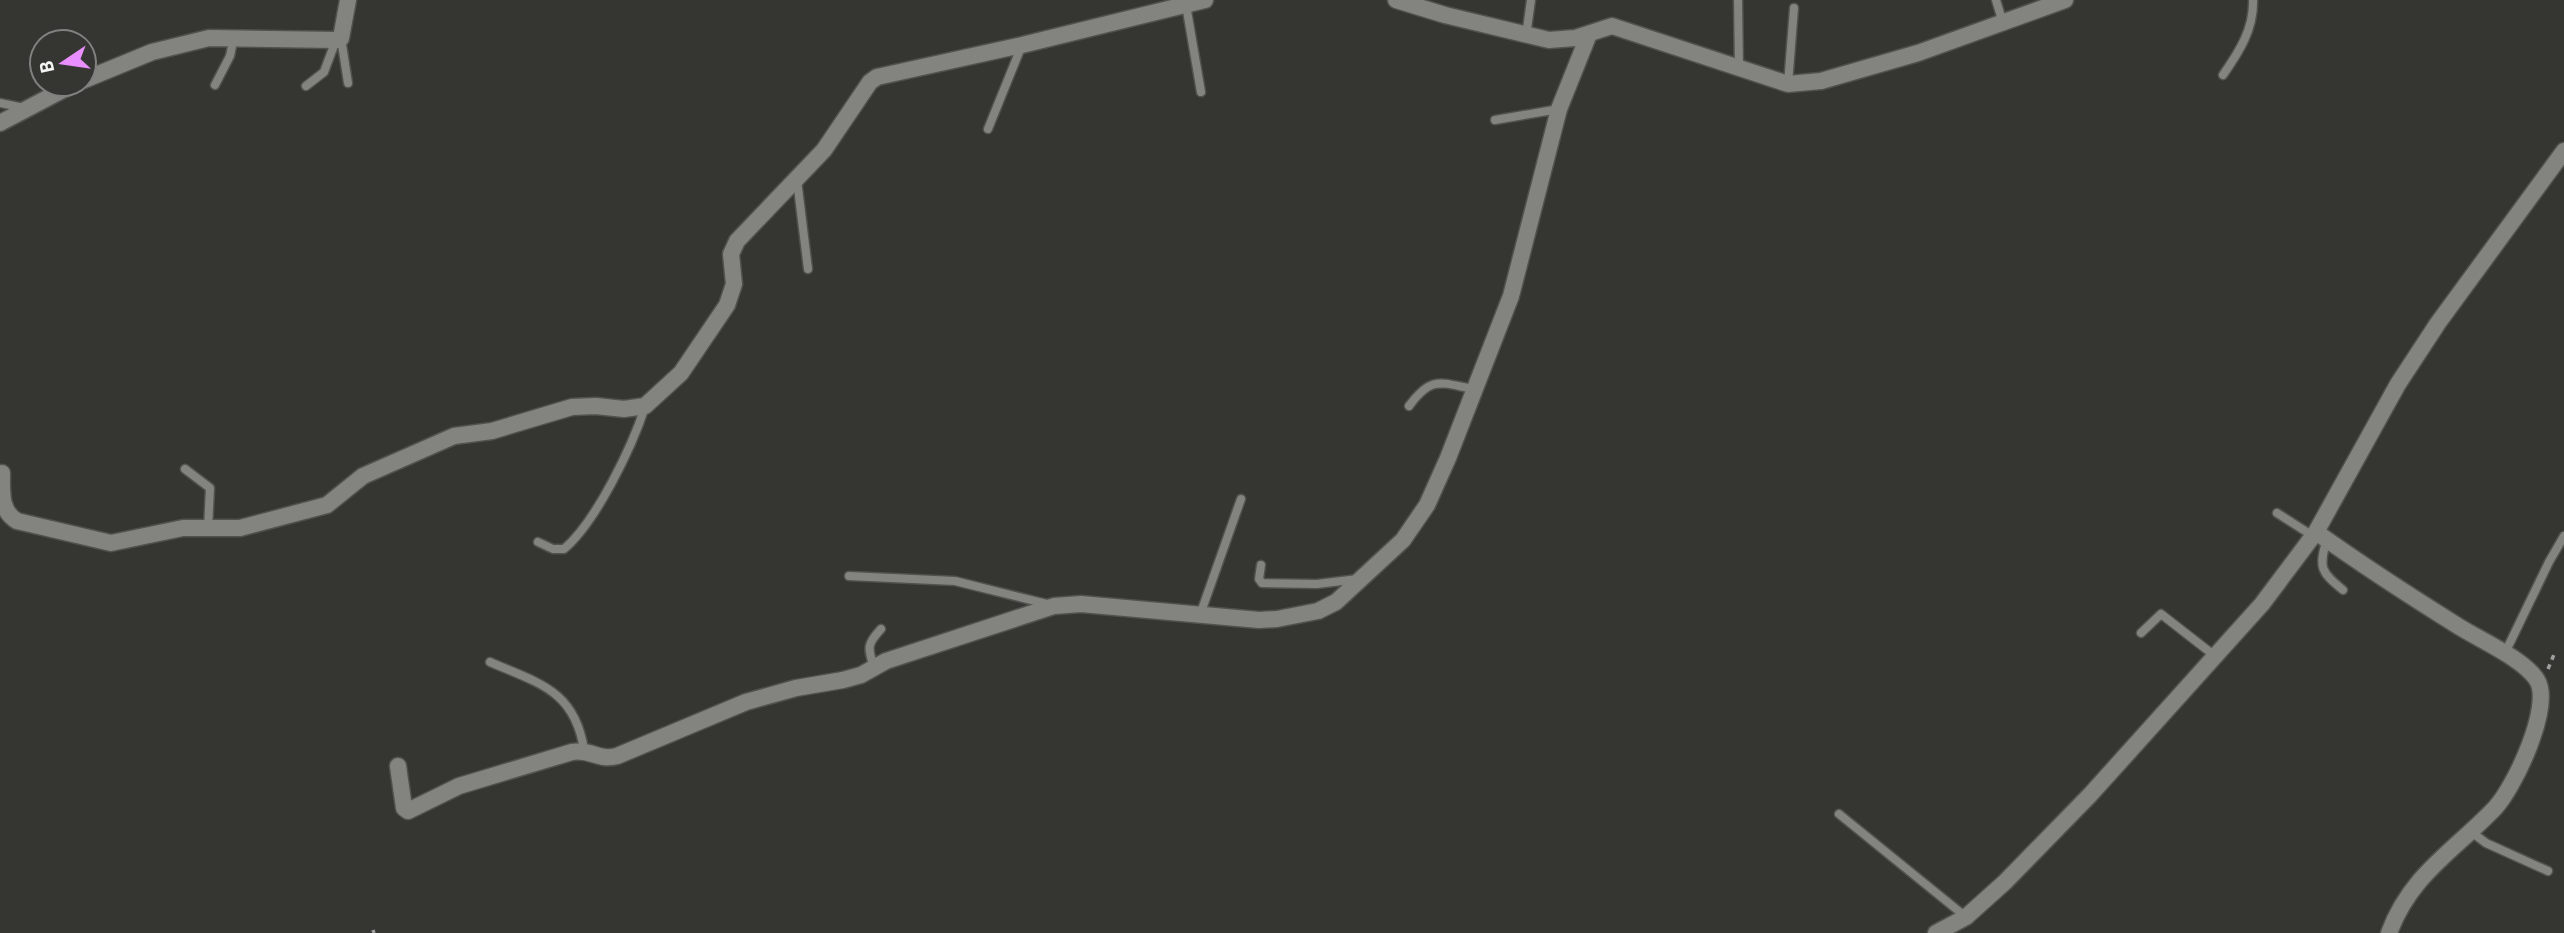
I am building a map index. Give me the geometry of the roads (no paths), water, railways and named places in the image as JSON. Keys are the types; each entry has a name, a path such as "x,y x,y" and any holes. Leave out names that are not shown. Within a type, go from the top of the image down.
{"street":[{"path":"98,74 152,52 209,38 338,39 348,0"},
{"path":"2,473 5,521 103,542 183,528 240,528 327,505 363,476 454,436 492,431 572,407 596,405 624,409 645,406 681,373 727,305 734,284 731,254 737,241 824,150 870,82 877,77 1205,0"},
{"path":"1396,0 1526,36 1563,39 1612,26 1788,84 1821,81 1918,53 2065,0"},
{"path":"398,766 404,808 408,811 459,786 584,750 601,758 617,756 746,702 796,688 843,680 898,657 1054,606 1081,604 1259,620 1318,611 1336,602 1403,540 1427,505 1511,296 1559,109 1590,34"},
{"path":"0,123 47,98"},
{"path":"1936,933 1966,917 2005,882 2090,794 2262,604 2318,536 2398,384 2438,323 2564,151"},
{"path":"2318,536 2504,654 2536,679 2541,696 2525,759 2503,798 2439,859 2414,888 2389,933"}],"lane":[{"path":"1526,36 1531,0"},
{"path":"1738,0 1739,69"},
{"path":"1996,0 2003,23"},
{"path":"2223,75 2249,30 2253,0"},
{"path":"1186,5 1201,92"},
{"path":"1788,84 1794,8"},
{"path":"215,85 230,56 234,37"},
{"path":"338,39 348,83"},
{"path":"306,86 324,72 338,39"},
{"path":"988,129 1022,45"},
{"path":"0,103 27,108"},
{"path":"1495,120 1559,109"},
{"path":"797,180 808,269"},
{"path":"1409,406 1426,386 1437,383 1474,388"},
{"path":"538,542 553,549 564,549 584,525 632,443 645,406"},
{"path":"186,469 210,488 208,529"},
{"path":"1200,615 1241,499"},
{"path":"2277,513 2318,536 2323,552 2323,571 2343,590"},
{"path":"2504,654 2564,536"},
{"path":"1261,565 1259,579 1262,583 1317,584 1362,578"},
{"path":"849,576 955,581 1054,606"},
{"path":"2141,634 2161,614 2216,656"},
{"path":"874,668 868,649 870,641 881,629"},
{"path":"489,662 546,686 566,703 581,729 584,750"},
{"path":"1839,814 1966,917"},
{"path":"2470,831 2486,843 2548,871"}]}
